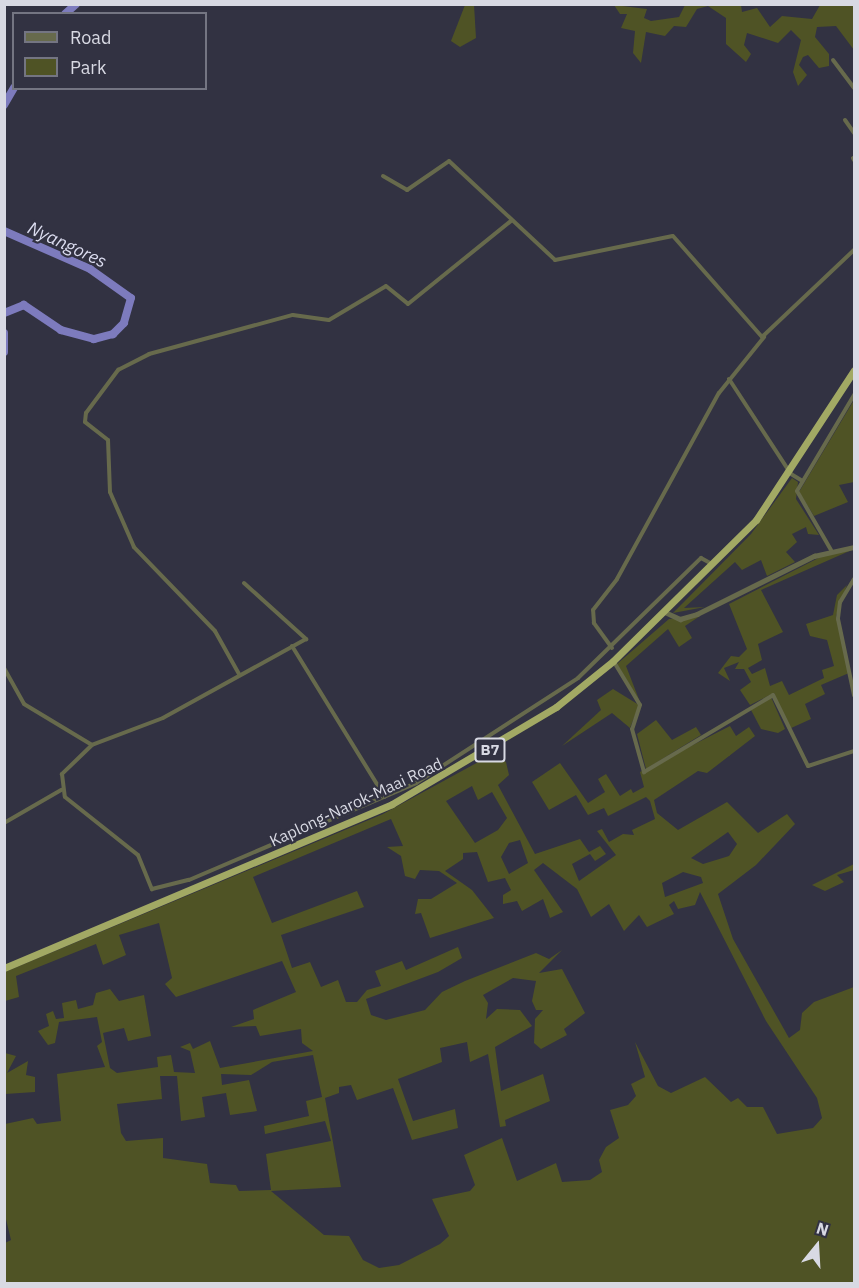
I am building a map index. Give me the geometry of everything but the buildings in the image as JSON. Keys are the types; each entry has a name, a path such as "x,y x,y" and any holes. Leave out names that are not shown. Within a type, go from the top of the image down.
{"highway":[{"name":"Kaplong-Narok-Maai Road","path":"4,968 346,825 477,758 550,711 613,661 713,564 790,474 855,370"}],"street":[{"path":"833,60 855,88"},
{"path":"845,120 855,132"},
{"path":"383,176 407,190 449,161 511,221 558,260 673,236 765,336"},
{"path":"239,674 215,631 134,547 110,492 108,440 85,422 86,413 118,370 149,354 293,315 329,320 386,286 408,304 511,221"},
{"path":"612,648 594,623 593,610 617,579 728,379 765,336 855,250"},
{"path":"728,379 790,474 801,480"},
{"path":"831,550 798,498 801,480 855,395"},
{"path":"665,612 680,619 697,614 831,550 855,547"},
{"path":"244,583 305,635 292,646 163,718 92,746 64,770 61,790 73,806 138,855 155,890 189,880 385,797 472,749 543,703 612,648 701,558 713,564"},
{"path":"855,579 838,611 855,695"},
{"path":"292,646 385,797"},
{"path":"613,661 640,705 632,729 644,772 773,694 809,767 855,751"},
{"path":"4,668 29,709 92,746"},
{"path":"543,703 550,711"},
{"path":"472,749 477,758"},
{"path":"4,824 61,790"}],"green space":[{"path":"465,5 474,5 476,38 460,47 451,41"},
{"path":"614,5 647,9 644,18 651,21 679,17 685,5 741,5 742,12 757,8 770,27 782,16 812,19 820,5 854,5 854,50 836,26 817,27 815,37 829,54 829,66 819,68 808,55 803,57 799,65 807,75 798,86 793,72 801,40 791,30 778,43 747,33 744,45 751,54 746,62 726,44 726,18 708,6 697,9 686,27 674,26 665,36 646,32 641,63 633,53 635,31 621,28 627,14 620,14"},
{"path":"854,400 854,482 839,485 848,502 814,516 799,492"},
{"path":"792,478 798,482 796,499 819,535 808,534 806,527 792,534 797,542 786,552 795,562 767,576 761,560 742,570 735,562 684,608 705,607 673,613 751,534"},
{"path":"854,549 761,590 783,632 758,644 762,660 748,668 752,674 765,668 770,686 782,681 789,695 824,678 822,670 834,666 827,640 810,636 806,624 833,615 837,595 847,585 836,616 849,673 821,685 825,694 805,704 811,719 789,729 774,693 750,705 740,690 751,682 744,669 735,669 739,662 724,668 730,681 718,673 731,656 739,657 747,649 729,604 832,551"},
{"path":"700,616 685,626 692,638 679,647 668,629 626,666 640,702 617,664 669,619"},
{"path":"613,689 639,705 630,728 612,713 562,746 601,710 597,700"},
{"path":"771,697 785,729 778,733 761,729 751,710"},
{"path":"656,720 672,740 696,727 701,735 646,769 637,734"},
{"path":"730,726 736,736 749,727 755,736 707,773 698,771 654,800 657,813 678,830 727,802 758,833 787,814 795,824 756,865 718,894 733,939 789,1038 800,1030 802,1013 814,1002 854,987 854,1283 5,1283 5,1243 11,1240 5,1215 5,1124 33,1118 37,1124 61,1121 57,1074 105,1067 97,1046 102,1042 97,1017 59,1022 55,1043 48,1045 38,1031 49,1026 46,1014 53,1011 56,1019 64,1018 62,1003 76,1000 78,1009 93,1005 96,993 110,989 119,1001 144,995 151,1036 128,1041 124,1028 103,1033 110,1068 117,1073 158,1067 157,1057 171,1055 174,1072 195,1073 190,1051 180,1047 190,1043 193,1049 210,1041 220,1068 313,1051 302,1043 301,1029 260,1036 256,1026 231,1027 254,1019 253,1010 296,992 282,961 176,997 165,984 172,978 159,923 119,935 126,955 103,965 96,944 16,976 19,997 5,1001 5,972 383,814 493,754 506,762 509,775 498,785 535,854 580,839 589,852 600,846 606,854 595,861 590,854 572,864 579,881 616,855 597,831 602,829 609,842 623,834 634,835 632,830 655,819 650,801 646,797 608,816 604,808 588,815 576,795 549,810 532,782 560,763 588,803 605,792 598,779 606,774 620,796 631,789 633,793 644,787 640,772","holes":["472,786 478,800 492,792 507,818 498,830 475,843 446,801","391,819 403,846 387,847 401,856 405,876 415,879 420,870 439,871 457,883 431,899 418,899 415,914 421,913 430,938 494,918 472,890 445,871 463,859 463,853 477,852 488,882 505,878 511,890 503,895 503,904 517,901 522,911 543,899 550,918 563,912 534,870 543,863 577,889 591,917 609,904 624,931 639,915 647,927 674,914 669,905 674,901 678,909 695,905 700,892 766,1021 817,1098 822,1118 813,1128 777,1134 763,1107 747,1107 738,1098 731,1102 705,1077 671,1093 658,1086 635,1042 645,1077 631,1084 636,1096 628,1105 610,1110 619,1138 606,1147 599,1160 602,1172 590,1180 562,1182 556,1163 517,1181 502,1138 464,1155 475,1185 470,1191 432,1199 449,1236 440,1244 399,1265 379,1268 363,1260 349,1236 324,1235 271,1191 341,1187 325,1098 339,1093 339,1087 351,1085 357,1100 393,1088 412,1140 458,1128 455,1109 413,1121 398,1079 442,1062 440,1048 467,1042 470,1062 488,1054 500,1127 506,1126 505,1120 550,1101 543,1074 501,1091 495,1047 532,1026 520,1010 497,1009 486,1019 488,1003 483,995 513,978 536,981 532,1001 536,1010 543,1010 535,1019 534,1043 541,1049 567,1035 564,1029 585,1013 562,969 539,973 562,950 549,959 536,953 465,981 442,992 425,1010 386,1020 371,1015 366,999 438,972 462,958 458,947 406,970 402,961 375,971 381,986 367,990 357,1002 346,1002 338,980 321,987 310,962 292,968 281,935 364,907 357,891 272,923 253,877","728,832 737,844 729,856 703,864 691,858","520,840 528,863 509,874 501,857 509,843","683,872 701,877 703,883 665,897 662,883","313,1055 322,1097 306,1101 309,1116 264,1126 265,1134 325,1121 331,1141 266,1154 271,1190 239,1191 236,1185 210,1183 207,1164 163,1158 163,1138 126,1141 121,1133 117,1104 162,1099 160,1076 177,1076 181,1121 205,1117 202,1097 226,1093 230,1115 257,1111 249,1080 222,1085 221,1074 251,1075 272,1062"]},
{"path":"854,864 854,870 837,875 844,882 825,891 812,885"},
{"path":"5,1053 16,1056 7,1073 28,1061 26,1075 35,1077 35,1092 5,1094"}],"waterway":[{"name":"Nyangores","path":"67,12 76,4"},
{"name":"Nyangores","path":"4,105 13,90"},
{"name":"Nyangores","path":"4,231 90,269 131,298 124,323 113,334 94,339 61,330 24,305 4,313"},
{"name":"Nyangores","path":"4,333 4,352"}]}
